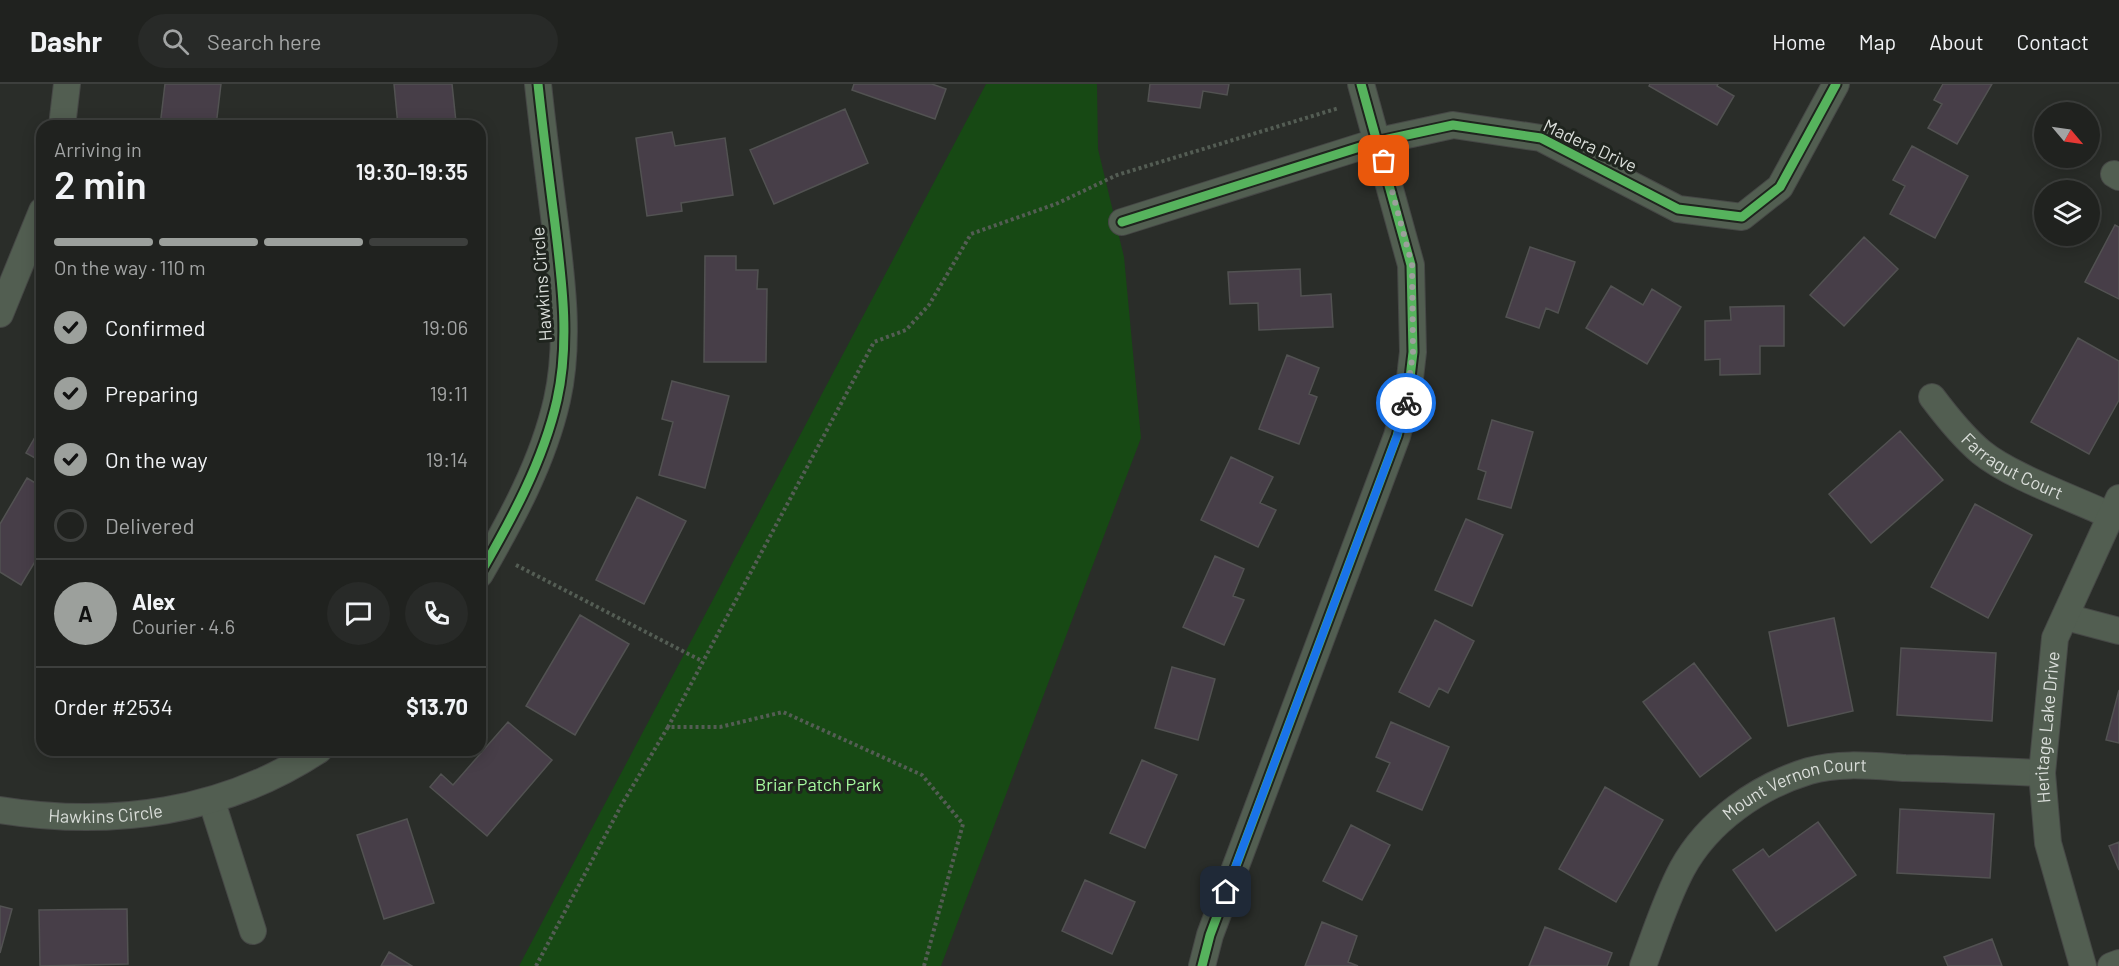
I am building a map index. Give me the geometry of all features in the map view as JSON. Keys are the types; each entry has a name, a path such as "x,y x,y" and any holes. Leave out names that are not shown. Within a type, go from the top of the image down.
{"street":[{"path":"63,120 67,84"},
{"name":"Hawkins Circle","path":"486,564 545,443 557,399 563,360 561,275 538,84"},
{"name":"Madera Drive","path":"1122,222 1378,141 1453,125 1541,138 1678,209 1742,218 1780,187 1836,84"},
{"path":"1202,966 1210,935 1397,436 1408,395 1413,352 1412,265 1363,92"},
{"path":"0,313 36,226"},
{"name":"Farragut Court","path":"1932,397 1960,433 1982,453 2000,465 2114,507"},
{"name":"Heritage Lake Drive","path":"2083,966 2048,843 2042,773 2055,638 2114,507"},
{"path":"2066,617 2119,631"},
{"name":"Hawkins Circle","path":"0,810 83,819 132,815 212,802 279,772 308,756"},
{"name":"Mount Vernon Court","path":"1643,966 1669,896 1683,867 1700,843 1722,820 1746,801 1778,783 1811,770 1856,765 2042,773"},
{"path":"212,802 253,931"},
{"path":"2111,966 2119,963"}],"path":[{"path":"536,966 622,804 668,727 874,342 906,330 929,305 971,234 1056,204 1117,175 1363,92"},
{"path":"486,564 702,661"},
{"path":"668,727 720,727 783,712 922,775 963,824 924,966"}],"green space":[{"name":"Briar Patch Park","path":"986,84 1097,84 1098,149 1124,257 1141,438 941,966 519,966"}],"building":[{"path":"165,84 221,84 217,120 161,120"},
{"path":"394,84 452,84 456,120 397,120"},
{"path":"854,84 932,84 946,89 935,119 852,90"},
{"path":"1150,84 1229,84 1227,95 1203,91 1200,108 1148,101"},
{"path":"1650,84 1718,84 1717,86 1734,96 1717,125 1649,86"},
{"path":"1943,84 1992,84 1957,144 1928,128 1942,104 1934,100"},
{"path":"845,109 868,163 774,204 750,150"},
{"path":"672,132 675,146 725,138 733,195 681,203 682,211 647,216 636,138"},
{"path":"1912,146 1968,176 1935,238 1890,214 1905,186 1893,180"},
{"path":"2115,225 2119,227 2119,299 2085,282"},
{"path":"1864,237 1898,269 1844,326 1810,295"},
{"path":"1530,247 1575,262 1558,313 1546,308 1539,328 1506,317"},
{"path":"705,256 736,256 736,270 758,270 757,289 767,289 766,362 704,362"},
{"path":"1300,269 1301,296 1331,294 1333,327 1259,330 1258,303 1230,304 1228,272"},
{"path":"1611,286 1643,305 1652,289 1681,307 1647,364 1586,328"},
{"path":"1784,306 1784,346 1760,346 1760,374 1720,375 1720,359 1705,360 1705,321 1731,320 1730,307"},
{"path":"2078,338 2119,361 2119,400 2089,454 2031,422"},
{"path":"1287,355 1319,368 1309,394 1317,397 1299,444 1259,429"},
{"path":"672,381 729,396 705,488 659,475 673,422 662,419"},
{"path":"1492,420 1533,432 1511,508 1478,499 1486,472 1478,469"},
{"path":"1900,431 1943,480 1871,543 1829,494"},
{"path":"36,436 36,459 26,453"},
{"path":"1231,457 1273,477 1260,503 1276,510 1258,547 1201,520"},
{"path":"27,478 36,483 36,560 21,585 0,572 0,524"},
{"path":"637,497 686,521 644,604 596,580"},
{"path":"1975,504 2032,535 1988,618 1931,587"},
{"path":"1466,519 1503,535 1472,606 1435,590"},
{"path":"1215,556 1244,569 1233,596 1244,600 1224,645 1183,627"},
{"path":"580,615 629,644 575,735 526,706"},
{"path":"1834,618 1853,711 1788,726 1769,632"},
{"path":"1435,620 1474,641 1448,693 1439,688 1429,707 1399,692"},
{"path":"1901,648 1996,653 1992,721 1897,715"},
{"path":"1694,663 1751,738 1700,777 1643,702"},
{"path":"1172,667 1215,679 1198,740 1155,728"},
{"path":"2119,690 2119,743 2106,740"},
{"path":"508,722 552,760 487,836 430,787 441,774 453,785 478,756 486,756 486,747"},
{"path":"1391,722 1449,747 1422,810 1377,791 1390,763 1376,757"},
{"path":"1142,760 1177,775 1145,848 1110,833"},
{"path":"1605,787 1663,820 1616,902 1559,869"},
{"path":"1900,809 1994,814 1990,878 1897,873"},
{"path":"407,819 434,903 384,919 357,835"},
{"path":"1818,822 1856,875 1776,931 1733,870 1763,849 1769,857"},
{"path":"1351,825 1390,845 1362,900 1323,881"},
{"path":"2119,842 2119,870 2109,846"},
{"path":"1085,880 1135,902 1112,954 1062,931"},
{"path":"0,906 12,909 0,953"},
{"path":"127,909 128,964 40,966 39,910"},
{"path":"1322,922 1357,936 1348,962 1358,966 1305,966"},
{"path":"1545,927 1612,953 1607,966 1529,966"},
{"path":"1992,939 2002,966 1948,966 1944,957"},
{"path":"389,952 412,966 381,966"}],"cycle path":[{"path":"486,563 535,468 551,423 561,378 564,312 538,84"},
{"path":"1202,966 1210,935 1397,436 1408,395 1413,352 1411,265 1361,84"},
{"path":"1122,222 1379,141 1453,125 1541,138 1678,209 1742,217 1780,187 1836,84"}],"way so far":[{"path":"1384,161 1412,265 1413,352 1406,403"}],"route":[{"path":"1226,892 1397,436 1406,403"}]}
